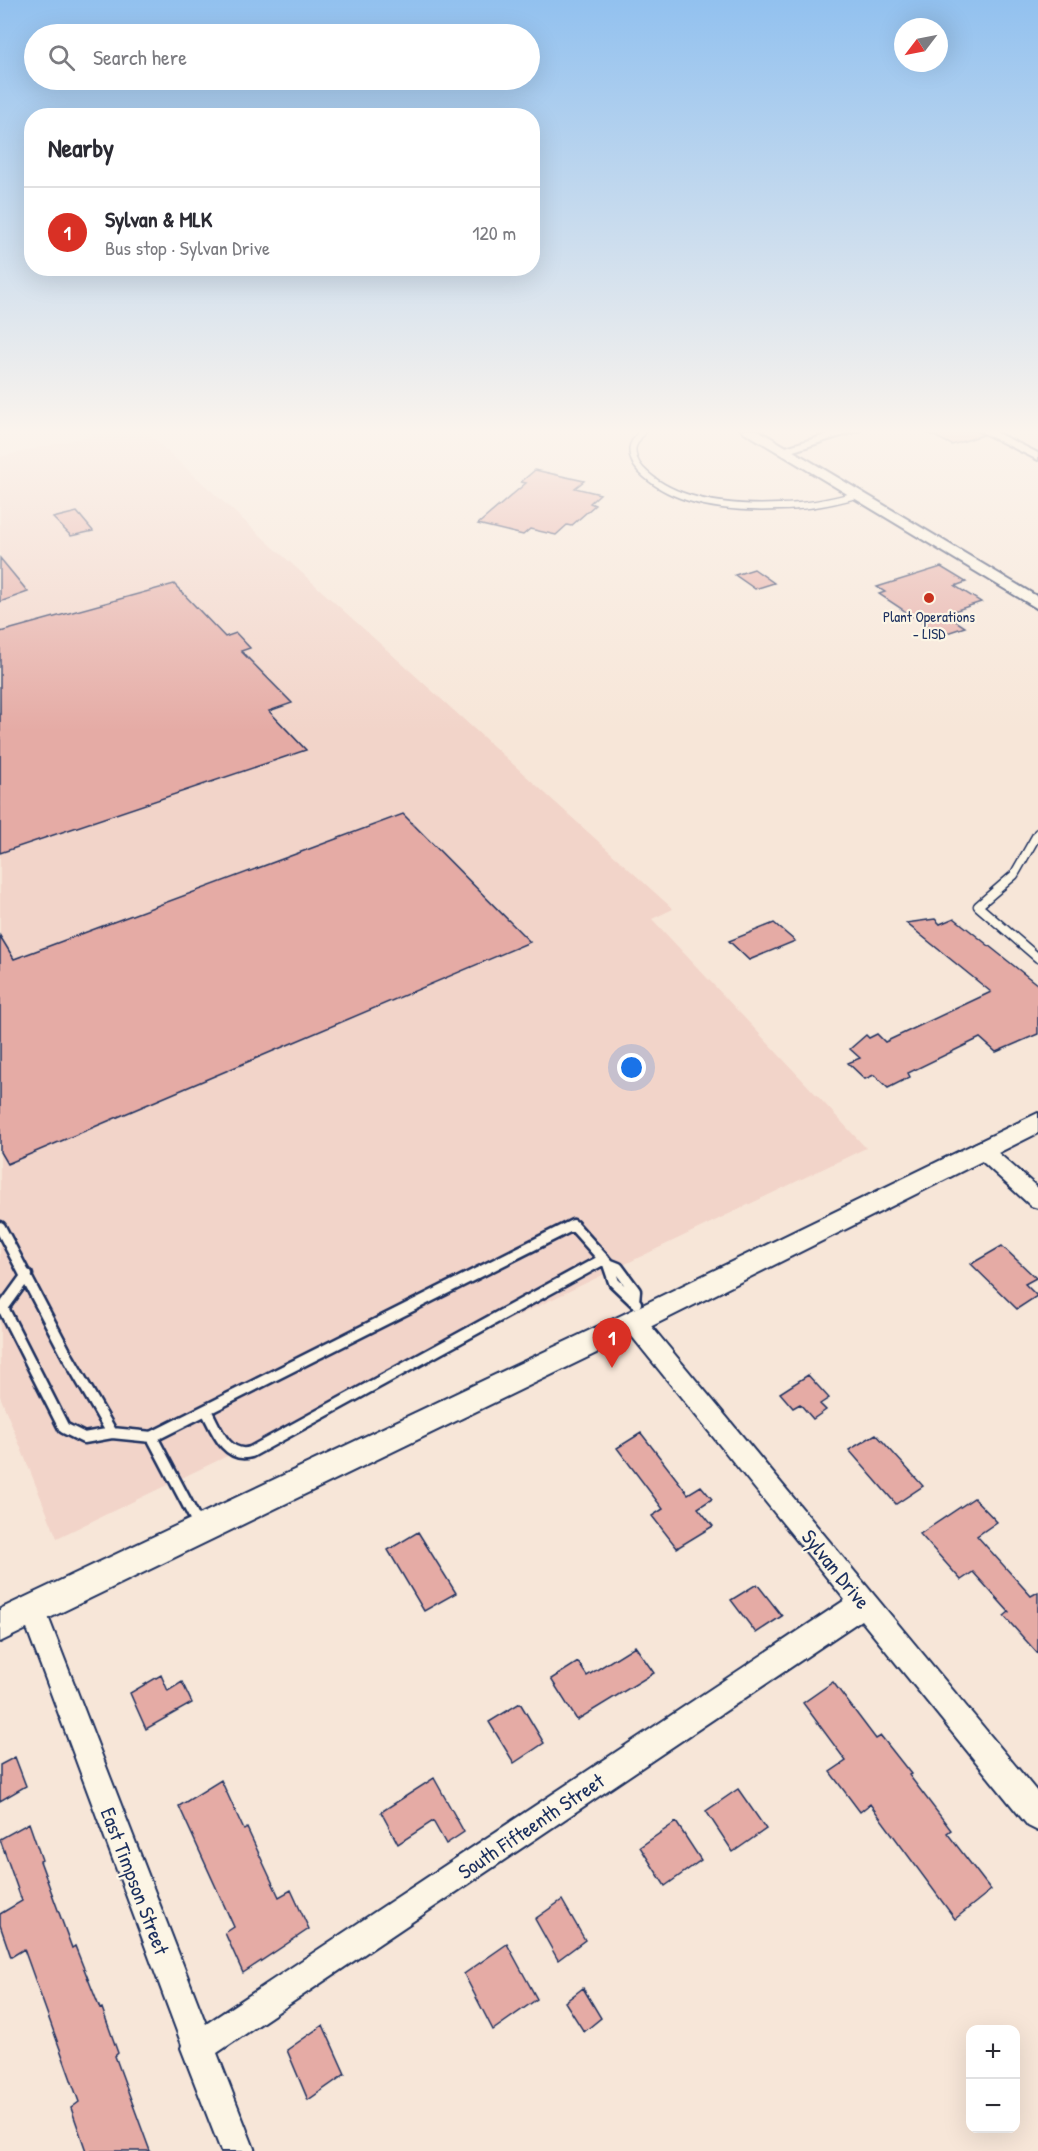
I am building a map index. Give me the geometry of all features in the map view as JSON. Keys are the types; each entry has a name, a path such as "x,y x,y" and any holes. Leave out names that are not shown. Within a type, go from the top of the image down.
{"street":[{"path":"915,530 1038,604"},
{"path":"0,1626 201,1530 638,1313 1038,1122"},
{"path":"981,1149 1038,1200"},
{"name":"Sylvan Drive","path":"638,1313 864,1603 1038,1816"},
{"name":"South Fifteenth Street","path":"198,2048 864,1603"},
{"name":"East Timpson Street","path":"33,1610 238,2151"}],"lane":[{"path":"1038,833 1014,874 978,906 1038,958"},
{"path":"27,1275 3,1308 64,1428 84,1438 112,1433 152,1437 573,1225 606,1261 608,1274 638,1313"},
{"path":"0,1227 68,1357 112,1433"},
{"path":"206,1410 225,1443 234,1451 245,1454 606,1261"},
{"path":"152,1437 201,1530"}],"shaded area":[{"path":"0,530 255,530 673,909 652,919 866,1148 57,1538 0,1396"}],"building":[{"path":"65,530 93,531 71,536"},
{"path":"504,530 528,530 523,535"},
{"path":"536,530 561,530 556,535"},
{"path":"0,558 28,592 0,602"},
{"name":"Plant Operations - LISD","path":"941,567 966,582 955,586 981,602 945,614 965,627 941,635 879,594 885,592 877,587"},
{"path":"754,569 774,583 755,589 735,575"},
{"path":"174,584 225,637 236,633 250,648 241,651 292,703 269,711 306,750 0,853 0,632"},
{"path":"403,814 530,942 7,1164 0,1152 0,936 14,959"},
{"path":"954,918 1038,985 1038,1034 996,1052 980,1038 908,1073 910,1077 888,1088 874,1075 865,1079 848,1063 860,1058 850,1049 866,1035 869,1038 877,1034 885,1042 991,992 906,923 935,919 940,924"},
{"path":"774,923 795,941 749,960 729,941"},
{"path":"1002,1246 1036,1278 1025,1284 1037,1296 1017,1309 971,1264"},
{"path":"808,1375 829,1398 820,1404 826,1410 813,1419 800,1404 793,1408 780,1393"},
{"path":"641,1433 688,1494 701,1486 712,1499 698,1508 713,1526 677,1548 652,1516 663,1509 617,1448"},
{"path":"876,1434 923,1486 896,1504 849,1450"},
{"path":"974,1498 997,1522 977,1536 1031,1596 1038,1592 1038,1654 1004,1616 1009,1612 973,1572 961,1580 920,1534"},
{"path":"418,1532 456,1593 424,1611 388,1550"},
{"path":"757,1584 782,1616 756,1633 731,1600"},
{"path":"635,1646 654,1673 577,1720 551,1679 578,1662 587,1676"},
{"path":"161,1675 168,1691 182,1682 192,1703 146,1729 130,1693"},
{"path":"833,1682 876,1739 881,1736 911,1774 909,1775 951,1830 947,1833 991,1890 955,1919 870,1804 860,1812 830,1772 846,1761 803,1703"},
{"path":"520,1703 544,1743 514,1763 489,1722"},
{"path":"15,1757 26,1786 0,1801 0,1765"},
{"path":"434,1778 464,1832 446,1844 433,1821 398,1844 381,1812"},
{"path":"221,1780 244,1830 247,1828 279,1897 291,1890 309,1929 243,1973 225,1933 234,1927 179,1806"},
{"path":"738,1789 766,1829 733,1852 706,1811"},
{"path":"676,1822 701,1860 665,1886 640,1847"},
{"path":"29,1823 42,1860 40,1861 72,1948 75,1946 100,2009 102,2008 118,2053 115,2056 150,2151 86,2151 71,2108 79,2102 24,1949 11,1957 0,1925 0,1914 22,1901 0,1839"},
{"path":"562,1900 585,1940 558,1960 535,1919"},
{"path":"507,1944 537,1999 493,2030 464,1974"},
{"path":"583,1988 601,2018 584,2032 565,2002"},
{"path":"323,2025 345,2074 308,2100 287,2050"}],"place":[{"name":"Plant Operations - LISD","path":"929,598"},
{"name":"Sylvan & MLK","path":"612,1368"}]}
